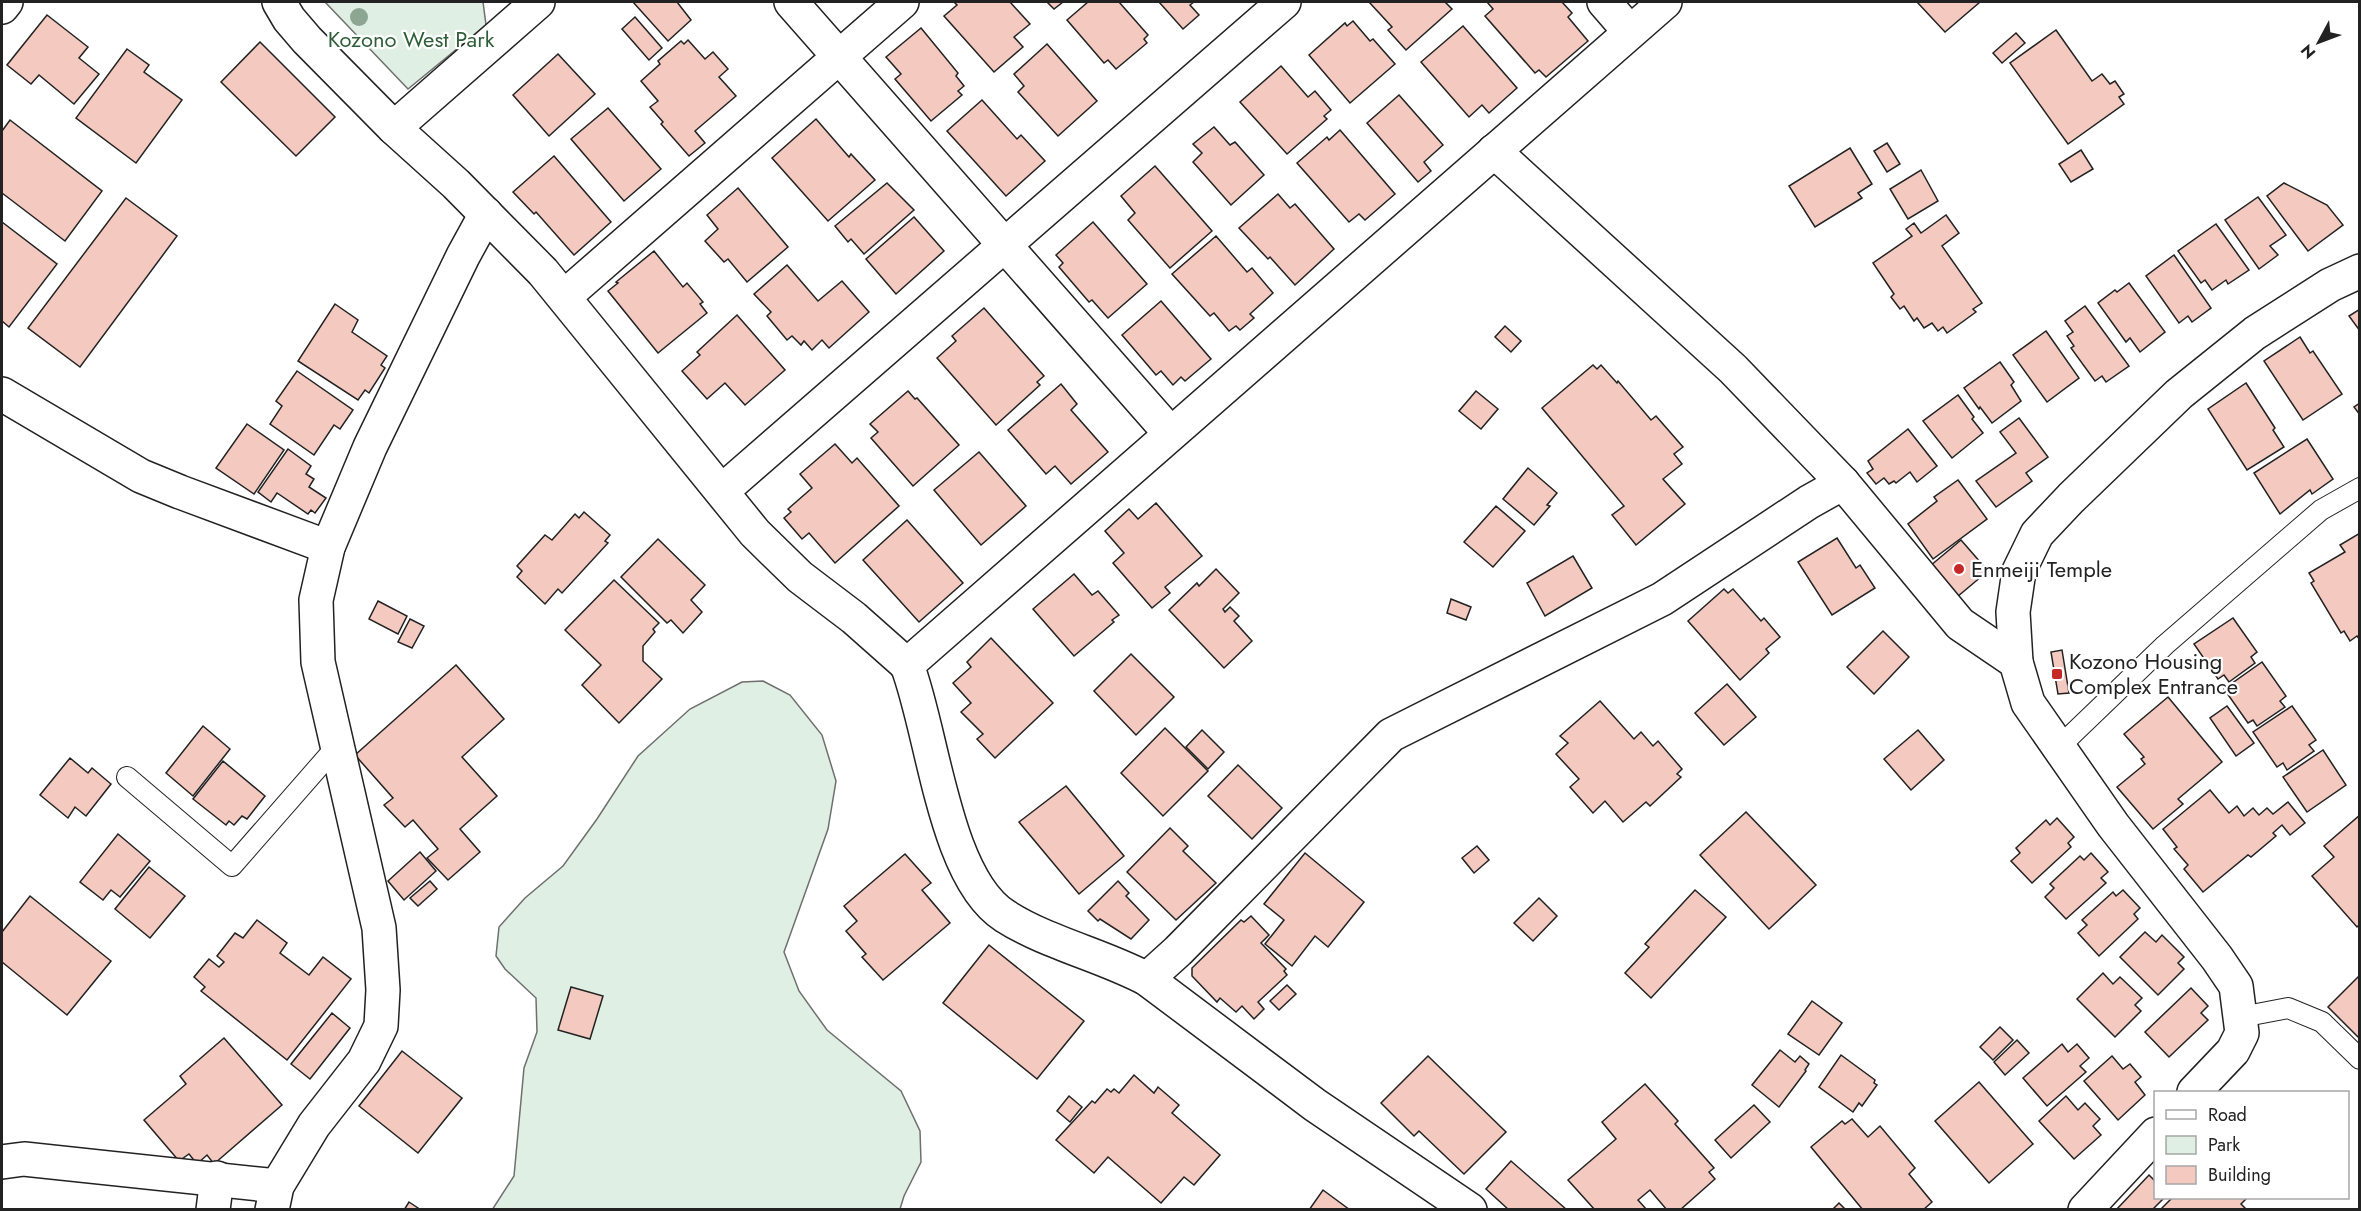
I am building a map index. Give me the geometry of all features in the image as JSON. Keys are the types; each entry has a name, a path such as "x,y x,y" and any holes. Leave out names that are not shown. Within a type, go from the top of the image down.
{"street":[{"path":"2,7 6,2"},
{"path":"279,2 289,19 308,40 394,128 486,214 564,297 755,533 779,558 854,618 907,665 921,708 952,834 973,881 987,902 1006,916 1046,936 1119,964 1147,979 1315,1105 1470,1209"},
{"path":"791,2 1170,433"},
{"path":"564,297 902,2"},
{"path":"722,491 1284,2"},
{"path":"1604,2 1630,32"},
{"path":"907,665 1665,2"},
{"path":"394,128 524,6"},
{"path":"1494,151 1732,369 1843,483 1960,624 2016,662"},
{"path":"2,1162 24,1159 215,1194 274,1198 314,1125 364,1061 381,1026 383,990 379,928 318,662 316,600 328,547 370,447 486,214"},
{"path":"2195,1091 2233,1051 2242,1033 2236,986 2217,958 2113,825 2028,703 2016,662 2013,612 2019,571 2037,534 2071,498 2187,388 2255,333 2330,285 2360,271"},
{"path":"2,394 141,476 328,547"},
{"path":"1147,979 1178,951 1391,735 1662,599 1809,502 1843,483"},
{"path":"2085,1209 2154,1136"}],"lane":[{"path":"2059,747 2174,637 2321,510 2360,488"},
{"path":"127,777 232,866 337,746"},
{"path":"2241,1017 2288,1008 2322,1022 2360,1059"}],"green space":[{"name":"Kozono West Park","path":"325,2 483,2 486,25 408,89"},
{"path":"763,681 790,695 822,735 836,781 828,829 784,952 799,991 827,1030 901,1091 920,1131 921,1162 900,1209 492,1210 514,1176 524,1068 537,1032 536,998 505,969 496,956 499,927 525,898 563,866 638,756 690,709 742,682"}],"building":[{"path":"633,2 677,2 691,20 668,41"},
{"path":"954,2 1010,2 1030,24 1014,37 1023,47 994,72 944,16 957,5"},
{"path":"1047,2 1063,2 1054,9"},
{"path":"1088,2 1119,2 1148,35 1144,39 1147,43 1116,69 1108,60 1104,63 1067,20"},
{"path":"1159,2 1194,2 1190,5 1199,15 1183,29"},
{"path":"1369,2 1445,2 1452,9 1406,50 1388,30 1392,27"},
{"path":"1487,2 1562,2 1572,13 1568,17 1588,41 1546,77 1539,70 1535,73 1485,16 1493,9"},
{"path":"1917,2 1980,2 1945,32"},
{"path":"47,15 88,47 79,58 99,74 74,104 39,75 31,84 7,65"},
{"path":"635,17 662,48 649,60 622,29"},
{"path":"1353,21 1370,41 1373,39 1395,64 1350,103 1309,55 1345,23 1347,26"},
{"path":"1463,26 1517,88 1489,113 1482,105 1469,117 1421,62"},
{"path":"921,28 958,73 956,76 964,86 958,91 962,95 931,121 895,79 901,74 886,57"},
{"path":"2056,30 2092,81 2102,74 2110,84 2115,81 2124,94 2119,97 2124,104 2068,144 2010,63"},
{"path":"2016,33 2025,43 2002,63 1993,53"},
{"path":"688,40 705,59 713,52 728,69 719,77 736,96 695,131 705,143 689,156 661,124 663,122 650,107 658,101 641,81 660,64 658,61 681,41 684,44"},
{"path":"260,42 335,117 296,156 221,82"},
{"path":"1047,44 1097,101 1058,136 1018,92 1024,86 1014,74"},
{"path":"127,49 149,65 144,72 182,100 136,163 76,118"},
{"path":"558,54 595,94 549,136 513,95"},
{"path":"1281,66 1308,97 1315,91 1331,110 1324,116 1327,119 1287,154 1240,102"},
{"path":"1399,95 1443,145 1424,162 1431,171 1418,182 1367,123"},
{"path":"982,100 1017,139 1021,135 1045,161 1006,196 947,131"},
{"path":"608,108 661,169 624,201 571,139"},
{"path":"816,119 849,157 851,154 875,180 828,221 772,158"},
{"path":"10,120 102,191 65,241 2,193 2,131"},
{"path":"1214,127 1230,145 1235,142 1264,175 1231,205 1193,162 1202,153 1193,144"},
{"path":"1340,130 1395,194 1365,220 1359,214 1349,222 1297,163 1327,137 1329,140"},
{"path":"1887,143 1900,164 1887,172 1874,151"},
{"path":"1850,148 1872,184 1858,193 1862,198 1815,227 1789,186"},
{"path":"2081,150 2093,169 2071,182 2059,164"},
{"path":"554,156 611,222 574,255 536,212 534,214 513,192"},
{"path":"1155,166 1212,231 1170,268 1128,220 1135,213 1121,196"},
{"path":"1921,170 1938,201 1908,219 1890,189"},
{"path":"887,183 914,210 864,254 851,239 848,242 835,226"},
{"path":"2284,183 2327,205 2343,225 2308,251 2267,196"},
{"path":"738,188 788,247 747,282 728,259 724,262 705,241 718,229 707,215"},
{"path":"1278,194 1290,208 1295,204 1334,249 1295,285 1239,228"},
{"path":"2258,197 2286,235 2270,246 2278,255 2259,269 2225,220"},
{"path":"126,198 177,236 80,367 28,328"},
{"path":"1946,215 1959,233 1942,246 1982,303 1973,309 1976,312 1947,333 1943,327 1938,331 1932,323 1924,328 1917,318 1914,321 1904,306 1900,309 1891,297 1894,294 1873,263 1912,236 1906,229 1914,223 1921,233"},
{"path":"914,217 944,251 896,294 866,259"},
{"path":"2,222 57,264 9,327 2,321"},
{"path":"1093,222 1147,284 1108,318 1092,300 1089,302 1059,267 1063,263 1056,255"},
{"path":"2216,224 2249,270 2228,284 2226,280 2212,290 2205,280 2201,283 2178,251"},
{"path":"1216,236 1247,272 1252,268 1273,293 1250,314 1254,318 1240,330 1236,326 1229,331 1214,313 1210,316 1172,274"},
{"path":"654,251 683,287 687,283 703,302 700,304 707,313 658,353 608,291"},
{"path":"2174,255 2211,308 2192,322 2188,316 2179,323 2146,276"},
{"path":"787,265 818,301 842,281 869,312 829,348 822,340 812,350 804,341 801,345 792,336 787,340 767,316 771,312 754,294"},
{"path":"2129,283 2165,332 2140,352 2130,338 2126,342 2098,303"},
{"path":"1161,301 1211,359 1185,381 1181,377 1173,385 1161,371 1156,375 1122,335"},
{"path":"335,304 358,320 352,332 387,356 381,365 385,368 369,393 365,390 358,400 298,361"},
{"path":"2085,306 2129,366 2106,382 2102,376 2095,381 2071,348 2074,346 2067,336 2073,332 2065,321"},
{"path":"984,308 1044,376 1037,382 1040,385 996,425 937,358 956,341 952,336"},
{"path":"2360,309 2360,331 2349,316"},
{"path":"737,315 785,370 745,405 725,383 707,399 682,371 700,355 697,352"},
{"path":"1505,326 1521,341 1511,352 1495,337"},
{"path":"2046,331 2079,378 2047,402 2013,355"},
{"path":"2300,337 2310,353 2313,351 2342,394 2303,420 2264,361"},
{"path":"2000,362 2014,382 2011,385 2021,401 1992,423 1964,388"},
{"path":"1593,365 1597,369 1601,365 1617,383 1618,381 1651,420 1656,416 1683,447 1674,454 1682,464 1663,479 1685,504 1636,545 1612,515 1624,506 1542,408"},
{"path":"297,371 353,410 340,429 334,425 314,455 270,424 282,406 276,401"},
{"path":"2246,383 2275,428 2273,430 2284,447 2247,470 2208,409"},
{"path":"1061,384 1077,404 1071,410 1108,452 1071,484 1055,466 1046,474 1008,430"},
{"path":"908,391 959,445 913,486 871,438 878,432 870,424"},
{"path":"1476,391 1498,409 1481,429 1459,411"},
{"path":"1958,395 1983,433 1952,458 1923,421"},
{"path":"2360,403 2360,415 2354,407"},
{"path":"2019,418 2048,457 2026,473 2032,481 1996,507 1976,481 2016,453 2000,432"},
{"path":"247,424 284,450 254,494 216,468"},
{"path":"1908,429 1937,466 1917,482 1910,472 1896,483 1894,481 1889,484 1884,478 1876,484 1867,473 1873,469 1868,461"},
{"path":"2307,439 2333,479 2312,494 2310,490 2280,514 2254,473"},
{"path":"835,444 852,463 857,458 899,506 835,563 809,533 802,539 784,518 791,512 788,509 812,488 800,474"},
{"path":"288,449 311,466 306,474 314,479 309,487 326,498 315,513 311,510 308,514 277,493 271,502 258,492"},
{"path":"979,452 1026,506 981,545 934,490"},
{"path":"1528,468 1557,493 1547,505 1550,506 1534,525 1503,499"},
{"path":"1958,480 1987,519 1933,559 1908,524 1937,501 1934,497"},
{"path":"1156,503 1202,556 1165,587 1170,593 1152,608 1113,563 1124,553 1105,531 1129,509 1138,519"},
{"path":"1496,506 1525,531 1493,567 1464,542"},
{"path":"584,512 610,535 605,541 608,543 562,593 558,589 545,604 517,577 522,571 517,566 545,535 552,540 575,514 579,518"},
{"path":"907,520 963,583 919,622 863,560"},
{"path":"2360,533 2360,640 2357,636 2350,641 2344,631 2341,633 2311,583 2314,581 2309,573 2345,552 2340,545"},
{"path":"1837,538 1856,568 1860,565 1875,588 1832,615 1798,562"},
{"path":"658,539 705,585 691,600 702,612 683,633 671,620 667,623 621,577"},
{"name":"Enmeiji Temple","path":"1961,540 1988,571 1957,597 1930,566"},
{"path":"1573,556 1592,588 1545,616 1527,583"},
{"path":"1216,569 1239,593 1223,609 1225,612 1230,607 1239,616 1234,621 1252,641 1224,668 1169,610 1197,583 1199,586"},
{"path":"1074,574 1092,595 1098,591 1119,615 1112,620 1114,622 1074,656 1033,609"},
{"path":"614,580 659,623 653,629 655,632 643,646 643,661 662,679 619,723 582,685 601,665 565,630"},
{"path":"1724,589 1728,593 1733,589 1761,621 1764,618 1780,637 1766,649 1769,653 1740,680 1688,621"},
{"path":"1451,599 1471,607 1466,620 1447,613"},
{"path":"378,601 407,616 398,634 369,619"},
{"path":"2233,618 2257,652 2251,657 2255,663 2229,682 2224,675 2218,679 2194,644"},
{"path":"410,619 424,626 412,648 398,642"},
{"path":"1883,631 1909,657 1874,694 1847,667"},
{"path":"991,638 1053,703 995,758 977,739 983,734 961,712 971,703 953,683 971,667 967,662"},
{"path":"2062,650 2069,693 2058,694 2051,652"},
{"path":"1131,654 1174,697 1136,735 1094,691"},
{"path":"2262,662 2286,696 2280,701 2285,707 2257,726 2253,720 2248,723 2224,689"},
{"path":"456,665 504,719 462,757 497,796 460,829 480,852 448,880 427,858 438,849 413,820 405,827 384,805 393,798 355,755"},
{"path":"1727,684 1756,717 1724,745 1695,713"},
{"path":"2168,697 2222,762 2178,799 2183,804 2153,829 2117,787 2145,764 2141,759 2144,757 2124,734"},
{"path":"1600,701 1634,739 1641,732 1653,746 1658,741 1682,769 1677,774 1681,777 1650,806 1646,802 1623,822 1605,801 1593,813 1570,787 1579,779 1556,754 1568,743 1560,736"},
{"path":"2227,706 2254,743 2236,756 2210,718"},
{"path":"2292,706 2316,740 2309,745 2314,751 2287,770 2283,763 2277,767 2253,732"},
{"path":"203,726 230,749 193,796 166,773"},
{"path":"1165,728 1208,771 1163,816 1121,773"},
{"path":"1202,730 1224,752 1208,769 1186,747"},
{"path":"1918,730 1944,760 1911,790 1884,759"},
{"path":"2323,750 2346,785 2307,812 2283,777"},
{"path":"70,758 88,773 92,768 111,784 86,816 75,807 68,818 40,795"},
{"path":"223,761 265,796 247,819 242,816 234,825 229,821 226,825 193,799"},
{"path":"1238,765 1282,808 1252,839 1208,796"},
{"path":"1066,786 1124,856 1079,894 1019,822"},
{"path":"2210,790 2229,813 2237,806 2244,816 2253,808 2259,815 2267,808 2273,814 2288,802 2305,823 2290,835 2282,825 2273,833 2276,836 2251,857 2248,855 2203,892 2184,869 2188,865 2174,849 2177,847 2163,829"},
{"path":"1746,812 1816,885 1769,929 1700,855"},
{"path":"2360,815 2360,924 2357,927 2312,876 2334,857 2324,846"},
{"path":"2057,818 2074,837 2068,843 2071,847 2032,883 2011,861 2020,853 2016,848 2046,820 2050,825"},
{"path":"1170,828 1188,846 1183,851 1216,883 1176,920 1127,872"},
{"path":"118,834 150,861 120,897 111,890 103,900 80,882"},
{"path":"1477,846 1489,860 1474,873 1462,858"},
{"path":"420,852 436,871 404,900 388,881"},
{"path":"1305,853 1364,902 1328,947 1315,936 1292,966 1265,944 1284,920 1264,904"},
{"path":"2091,853 2108,872 2101,878 2106,883 2066,919 2045,897 2054,888 2050,884 2080,856 2084,860"},
{"path":"905,854 931,883 922,890 950,923 883,980 862,957 866,954 846,931 857,921 844,906"},
{"path":"149,867 185,896 150,938 115,909"},
{"path":"430,881 437,889 418,906 410,898"},
{"path":"1118,881 1129,893 1126,896 1149,920 1131,939 1100,919 1098,921 1088,911"},
{"path":"1695,890 1726,917 1651,998 1625,973 1649,947 1645,944"},
{"path":"2123,890 2140,908 2134,914 2138,919 2099,956 2078,933 2087,925 2082,920 2113,892 2116,896"},
{"path":"30,896 111,961 67,1015 2,962 2,932"},
{"path":"1539,898 1557,916 1533,941 1514,923"},
{"path":"1251,916 1269,935 1261,943 1286,969 1284,971 1287,975 1258,1002 1264,1009 1254,1019 1242,1006 1236,1012 1220,998 1217,1002 1192,976 1192,968 1241,920 1244,922"},
{"path":"257,920 287,943 280,953 309,975 323,957 351,979 287,1060 201,991 205,987 194,977 209,959 219,967 224,962 217,956 235,933 243,938"},
{"path":"2145,932 2156,942 2162,935 2184,957 2178,963 2184,969 2158,995 2120,957"},
{"path":"989,945 1084,1021 1037,1079 943,1003"},
{"path":"2103,973 2113,984 2120,977 2142,998 2135,1005 2141,1011 2115,1037 2077,999"},
{"path":"2360,975 2360,1039 2328,1007"},
{"path":"1287,985 1296,994 1279,1010 1270,1001"},
{"path":"571,987 603,996 590,1039 558,1030"},
{"path":"2191,988 2208,1006 2201,1013 2208,1020 2169,1057 2145,1032"},
{"path":"1812,1001 1842,1023 1819,1055 1788,1034"},
{"path":"332,1013 350,1028 310,1079 291,1064"},
{"path":"2000,1027 2013,1040 1993,1060 1980,1047"},
{"path":"224,1038 282,1105 214,1164 207,1155 197,1164 189,1154 179,1161 144,1120 186,1084 180,1076"},
{"path":"2017,1040 2029,1053 2005,1075 1994,1062"},
{"path":"2062,1044 2068,1052 2077,1044 2089,1058 2080,1066 2086,1072 2047,1106 2023,1078"},
{"path":"1780,1050 1795,1062 1800,1056 1809,1064 1779,1107 1752,1085"},
{"path":"402,1051 462,1098 418,1153 359,1106"},
{"path":"1841,1055 1875,1080 1874,1083 1877,1085 1862,1106 1859,1103 1853,1112 1819,1087"},
{"path":"1428,1056 1506,1132 1464,1174 1419,1131 1414,1136 1381,1103"},
{"path":"2112,1056 2123,1069 2130,1064 2141,1077 2135,1082 2145,1095 2118,1120 2084,1081"},
{"path":"1134,1075 1154,1093 1158,1087 1179,1105 1172,1113 1220,1155 1194,1185 1184,1177 1161,1203 1108,1157 1094,1173 1056,1140 1092,1101 1095,1103 1107,1089 1111,1092 1114,1089 1119,1093"},
{"path":"1979,1082 2033,1144 1989,1183 1935,1121"},
{"path":"1645,1084 1678,1121 1675,1124 1714,1168 1709,1172 1715,1179 1680,1210 1667,1210 1650,1190 1638,1200 1647,1210 1595,1210 1568,1180 1616,1139 1602,1122"},
{"path":"1069,1096 1082,1107 1070,1122 1057,1111"},
{"path":"2066,1096 2078,1110 2085,1103 2100,1119 2093,1126 2101,1135 2074,1159 2039,1121"},
{"path":"1754,1105 1770,1122 1731,1158 1715,1140"},
{"path":"1852,1119 1868,1137 1880,1126 1915,1168 1909,1174 1932,1202 1923,1210 1863,1210 1811,1147 1842,1121 1845,1124"},
{"path":"1511,1161 1567,1210 1509,1210 1486,1189"},
{"path":"2149,1175 2154,1180 2154,1199 2163,1199 2152,1210 2116,1210"},
{"path":"1323,1190 1350,1210 1309,1210"},
{"path":"2171,1199 2246,1199 2241,1204 2247,1210 2160,1210"},
{"path":"409,1202 421,1210 404,1210"},
{"path":"1839,1203 1846,1210 1832,1210"}],"place":[{"name":"Enmeiji Temple","path":"1959,569"},
{"name":"Kozono Housing Complex Entrance","path":"2057,674"}]}
